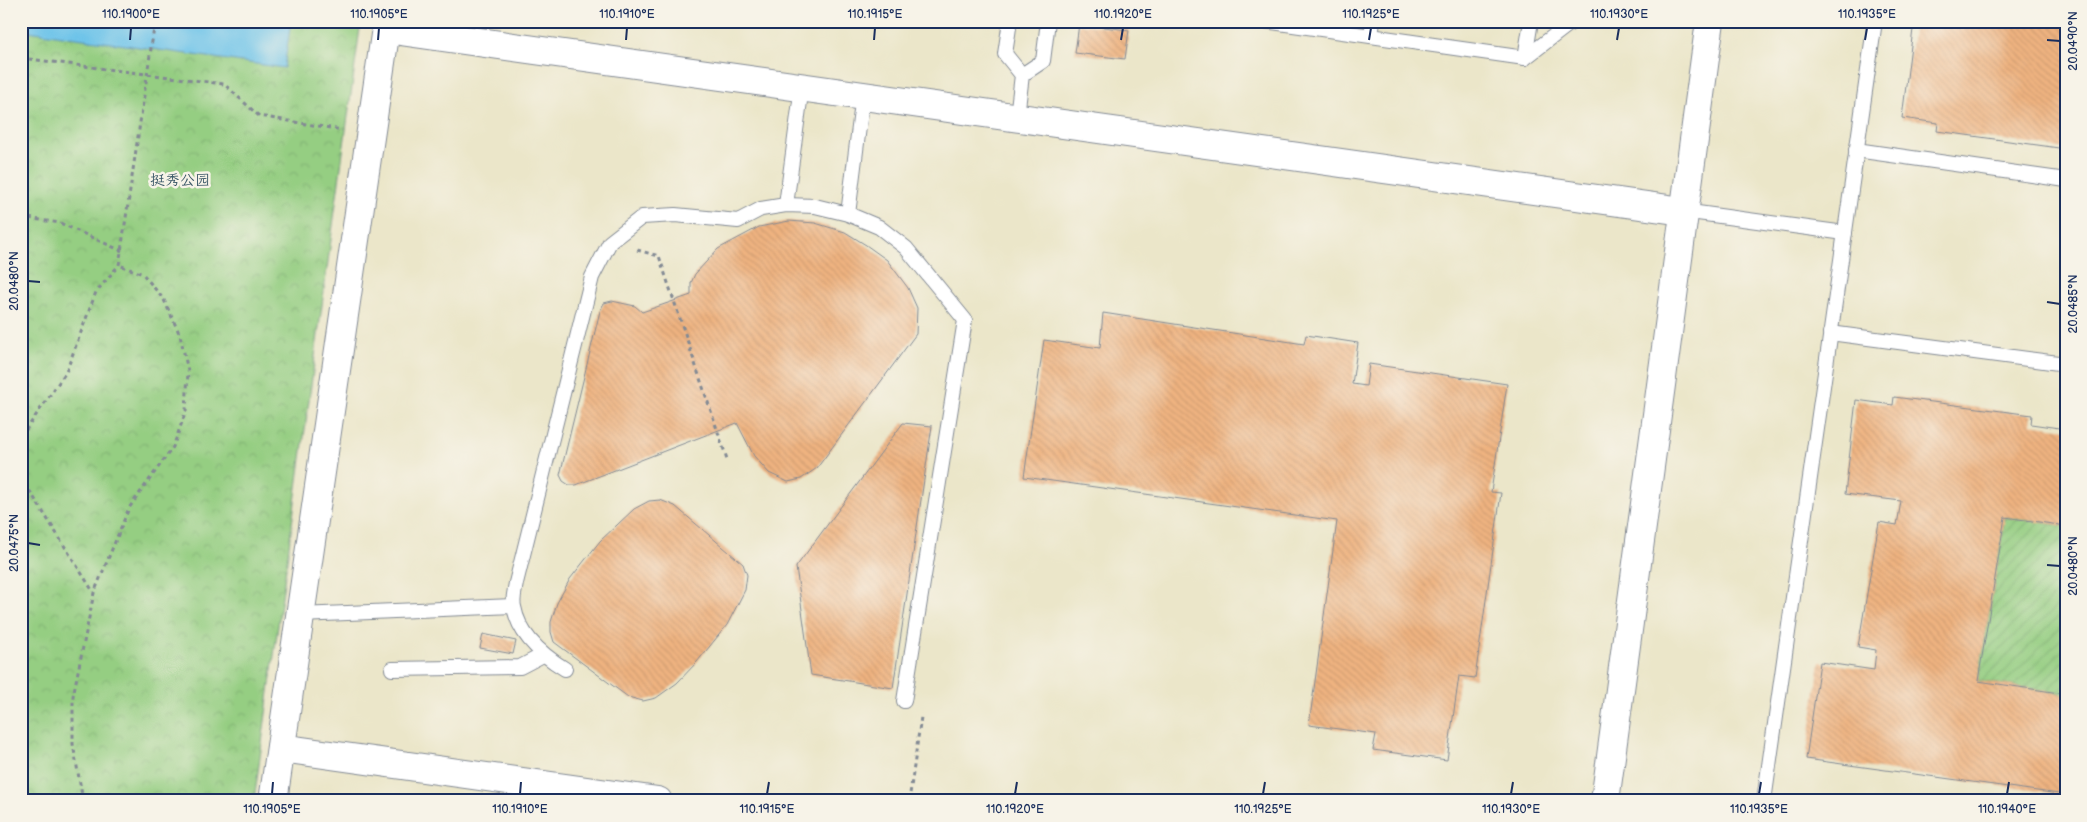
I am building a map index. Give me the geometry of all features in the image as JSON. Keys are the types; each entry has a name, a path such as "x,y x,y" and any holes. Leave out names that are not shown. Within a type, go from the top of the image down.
{"street":[{"path":"1605,801 1710,21"},
{"path":"273,801 386,25 863,95 1683,211"},
{"path":"281,748 658,801"}],"lane":[{"path":"1010,21 1005,54 1022,75 1016,116"},
{"path":"1022,75 1043,61 1048,21"},
{"path":"1265,21 1525,58 1573,21"},
{"path":"1372,36 1373,21"},
{"path":"1525,58 1531,21"},
{"path":"1764,801 1874,21"},
{"path":"786,205 802,86"},
{"path":"848,214 863,95"},
{"path":"1856,150 2066,180"},
{"path":"565,669 543,655 522,629 513,606 516,583 592,277 610,242 642,217 675,215 738,221 761,209 786,205 815,206 848,214 879,227 906,248 965,320 904,701"},
{"path":"1683,211 1845,233"},
{"path":"1830,333 2066,364"},
{"path":"300,615 513,606"},
{"path":"392,669 520,667 543,655"}],"path":[{"path":"21,437 66,372 96,292 119,265 155,21"},
{"path":"21,58 224,84 259,116 370,135"},
{"path":"21,217 60,223 122,251"},
{"path":"610,242 659,256 728,462"},
{"path":"82,801 73,744 73,696 94,593 129,508 173,446 186,411 188,371 180,335 164,300 143,274 119,265"},
{"path":"21,477 94,593"},
{"path":"904,701 923,704 909,801"},
{"path":"326,796 330,801"}],"green space":[{"name":"挺秀公园","path":"21,21 361,21 254,801 21,801"},
{"path":"2005,517 2066,526 2066,694 1978,681"}],"water":[{"path":"21,21 291,21 284,68 21,30"}],"building":[{"path":"1914,21 1969,28 1970,21 2066,21 2066,149 1937,131 1938,123 1902,118"},
{"path":"1079,24 1129,30 1125,59 1075,53"},
{"path":"789,221 815,223 845,232 866,245 887,260 908,288 917,308 916,334 817,468 801,479 788,482 769,473 754,456 737,423 576,485 569,485 563,481 560,475 600,311 604,303 612,301 635,306 642,312 691,295 691,283 695,274 718,249 759,227"},
{"path":"1103,313 1304,344 1306,335 1358,343 1352,384 1366,386 1369,364 1507,384 1491,492 1501,493 1475,678 1459,676 1447,760 1373,750 1376,734 1309,725 1337,521 1024,477 1044,340 1100,348"},
{"path":"1894,397 2032,415 2031,424 2066,429 2066,526 2005,517 1978,681 2066,694 2066,795 1806,759 1820,662 1874,670 1876,650 1858,647 1879,522 1897,525 1901,501 1845,494 1856,400 1893,405"},
{"path":"903,423 932,426 893,688 811,675 796,567"},
{"path":"660,500 675,506 743,564 747,575 745,590 727,625 697,662 677,683 656,698 643,701 628,697 554,642 551,622 557,603 570,579 600,541 634,509 649,501"},
{"path":"483,634 516,641 513,654 480,648"}]}
